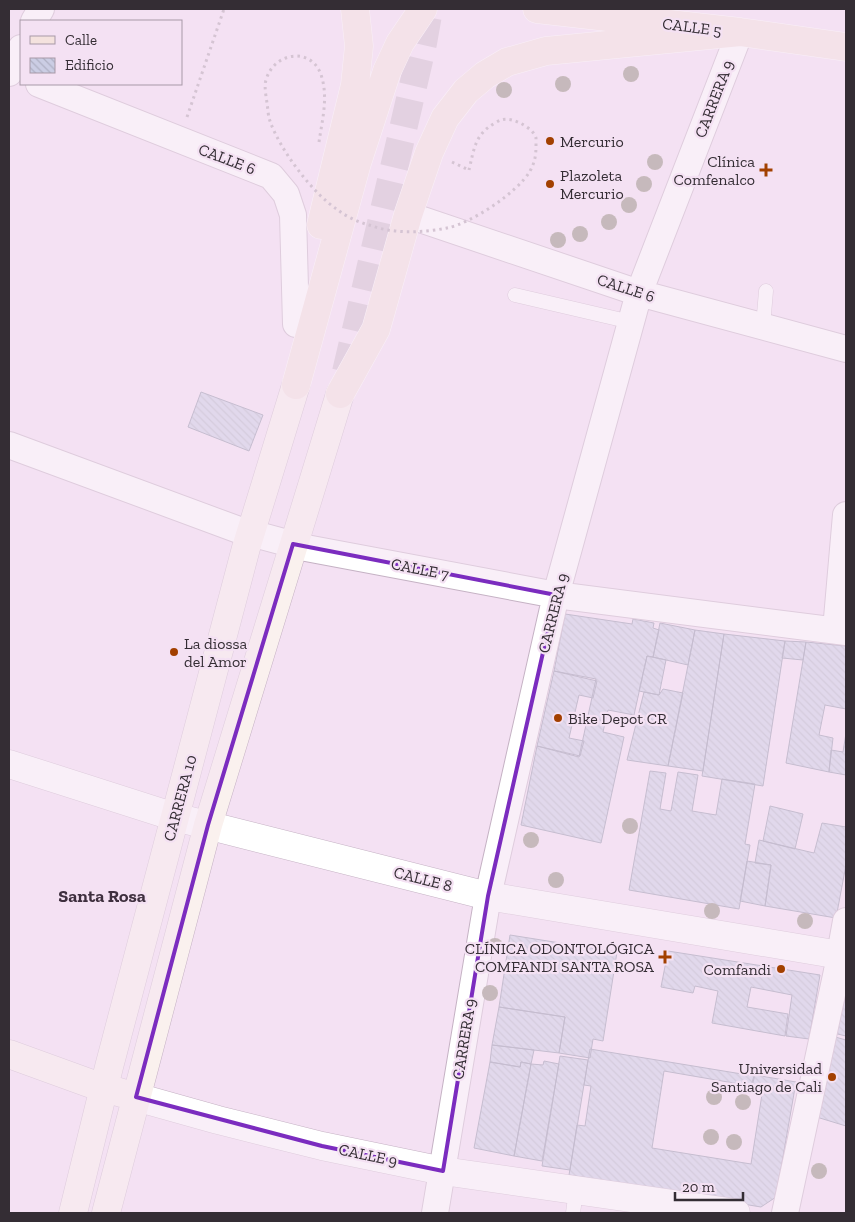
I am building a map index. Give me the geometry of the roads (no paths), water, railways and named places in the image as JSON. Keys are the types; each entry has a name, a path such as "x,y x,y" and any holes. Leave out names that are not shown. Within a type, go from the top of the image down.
{"main road":[{"path":"298,377 296,324 355,85 359,46 355,9"},
{"path":"298,377 357,163 384,80 400,43 423,9"},
{"name":"CALLE 5","path":"537,9 740,32 846,47"},
{"path":"408,215 429,153 445,118 466,91 495,69 518,58 546,51 740,32"},
{"name":"CARRERA 10","path":"106,1213 208,825 293,544 343,383 376,329 408,215"},
{"name":"CARRERA 10","path":"73,1213 104,1087 250,533 298,377"},
{"name":"CALLE 9","path":"9,1054 104,1087 136,1096"}],"street":[{"path":"35,20 41,9"},
{"name":"CARRERA 9","path":"435,1213 488,896 556,595 639,293 740,32"},
{"path":"9,72 20,50"},
{"name":"CALLE 6","path":"42,85 271,176 286,194 293,215 296,324"},
{"name":"CALLE 6","path":"408,215 639,293 846,349"},
{"name":"CALLE 7","path":"9,445 250,533 293,544 556,595 841,631"},
{"path":"841,631 846,515"},
{"name":"CALLE 8","path":"9,764 175,817 488,896 843,956"},
{"path":"785,1213 843,956 846,921"},
{"name":"CALLE 9","path":"136,1096 218,1120 313,1143 575,1202 736,1213"}],"lane":[{"path":"762,326 766,291"},
{"path":"515,294 631,322"}],"tunnel":[{"path":"346,372 423,43 429,9"}],"place":[{"name":"Mercurio","path":"550,141"},
{"name":"Clínica Comfenalco","path":"766,170"},
{"name":"Plazoleta Mercurio","path":"550,184"},
{"name":"La diossa del Amor","path":"174,652"},
{"name":"Bike Depot CR","path":"558,718"},
{"name":"CLÍNICA ODONTOLÓGICA COMFANDI SANTA ROSA","path":"665,957"},
{"name":"Comfandi","path":"781,969"},
{"name":"Universidad Santiago de Cali","path":"832,1077"}],"district":[{"name":"Santa Rosa","path":"102,896"}]}
